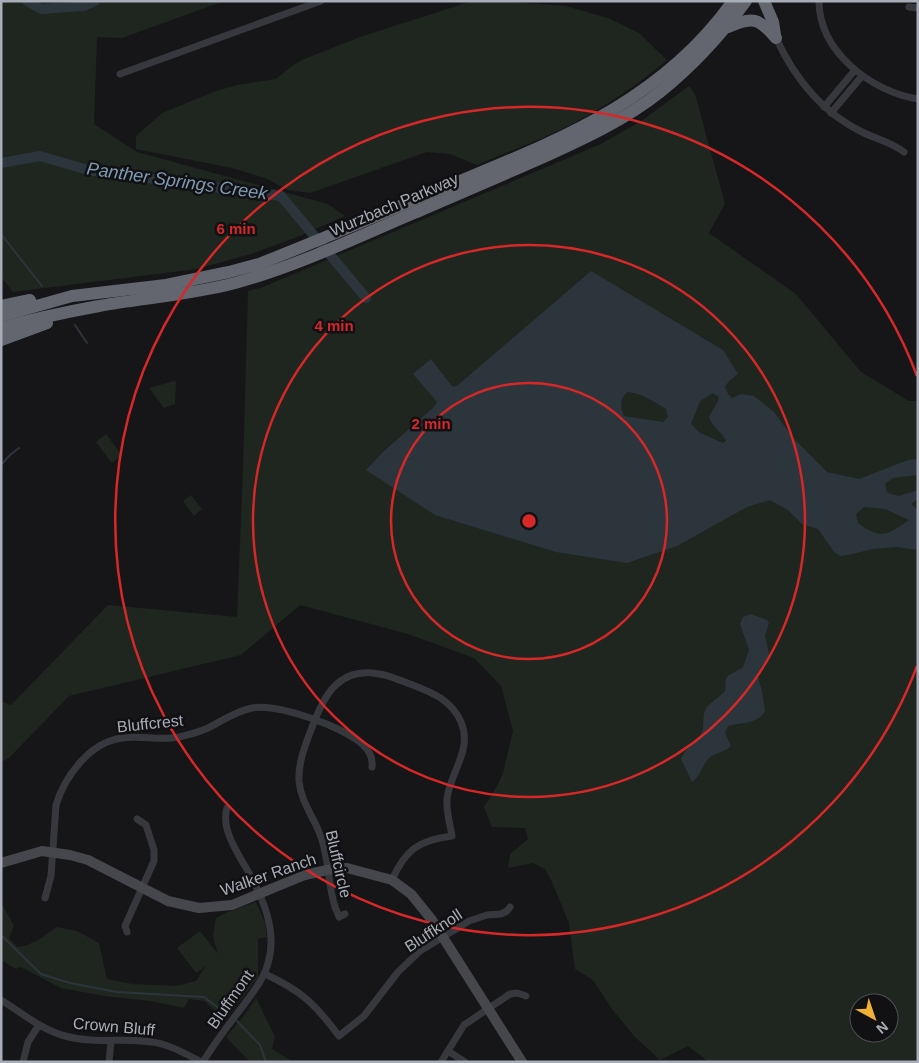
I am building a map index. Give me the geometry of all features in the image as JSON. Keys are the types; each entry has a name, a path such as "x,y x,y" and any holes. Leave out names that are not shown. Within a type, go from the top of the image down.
{"highway":[{"path":"729,1 724,22 758,21 767,27 776,38"},
{"name":"Wurzbach Parkway","path":"724,22 733,1"},
{"name":"Wurzbach Parkway","path":"1,328 98,306 203,290 274,271 298,255 592,123 678,70 709,33 746,1"},
{"path":"764,1 773,22 776,38"},
{"name":"Wurzbach Parkway","path":"1,316 72,296 193,280 298,255"},
{"path":"1,306 72,296"},
{"path":"1,340 77,312"}],"street":[{"path":"120,74 321,1"},
{"path":"819,1 820,17 824,26 838,51 855,70 891,92 918,99"},
{"path":"909,6 918,8"},
{"path":"776,38 793,72 810,94 824,107 862,132 893,144 904,152"},
{"path":"824,107 855,70"},
{"path":"831,113 862,76"},
{"path":"840,88 847,93"},
{"name":"Bluffcircle","path":"345,914 339,917 335,907 321,836 305,805 300,782 301,758 324,698 334,685 354,675 366,673 379,674 432,692 451,706 462,724 464,750 449,788 447,799 452,836 427,841 412,849 403,859 392,880"},
{"name":"Bluffcrest","path":"45,898 51,876 56,804 59,794 82,760 104,744 123,737 156,739 179,737 205,729 241,711 254,707 274,708 315,720 338,729 358,740 370,754 373,762 372,767"},
{"name":"Bluffmont","path":"202,1062 265,974 270,954 271,937 269,924 259,894 231,840 224,816 227,808"},
{"path":"127,932 125,926 154,861 154,850 146,825 137,819"},
{"name":"Walker Ranch","path":"1,863 42,851 70,855 88,860 168,901 199,908 232,905 305,875 327,870 347,868 392,880 411,894 432,920 522,1062"},
{"name":"Bluffknoll","path":"265,974 283,982 304,996 322,1013 339,1036 364,1016 408,961 443,936 469,921 487,915 502,914 510,906"},
{"path":"441,1062 464,1025 510,994 517,993 526,996"},
{"name":"Crown Bluff","path":"1,1000 39,1025 66,1036 87,1040 161,1044 202,1062"},
{"path":"23,1062 28,1042 39,1025"},
{"path":"109,1062 111,1041"},
{"path":"448,1051 465,1062"}],"shaded area":[{"path":"1,1 224,1 122,38 97,37 94,124 137,152 328,204 345,216 300,236 254,253 197,269 13,292 1,277"},
{"path":"472,1 566,6 608,18 639,33 667,60 623,93 576,122 477,165 450,154 427,152 310,193 288,190 265,178 232,168 136,149 136,136 162,113 216,91 237,85 276,79 302,60 360,37"},
{"path":"689,86 695,94 725,204 709,233 796,294 861,372 909,401 918,401 918,1062 709,1062 688,1046 660,1060 634,1036 612,1009 593,980 575,969 569,923 545,869 533,863 508,868 510,854 528,839 525,828 492,827 484,807 503,773 513,731 501,686 474,658 408,634 300,605 241,655 69,696 9,758 1,762 1,701 11,705 108,605 237,617 248,291 263,287 601,144 641,121"},
{"path":"591,271 723,350 738,374 725,387 728,394 732,398 741,394 754,396 774,412 794,439 827,472 859,479 908,460 918,459 918,475 893,478 885,484 887,493 899,496 918,490 918,499 911,504 918,510 918,550 897,547 873,549 840,556 834,552 818,529 802,524 788,510 770,500 747,507 677,546 627,563 556,552 435,515 366,470 383,452 434,407 437,402 413,374 431,359 451,385 454,387","holes":["627,392 643,396 657,403 666,409 668,417 663,422 624,416 621,403","713,393 719,397 709,417 726,441 723,443 700,433 691,424 700,401","864,507 885,509 909,520 895,530 878,534 858,523 856,514"]},
{"path":"176,382 175,404 164,408 149,388"},
{"path":"106,434 122,455 112,463 96,442"},
{"path":"191,495 202,509 194,516 183,501"},
{"path":"751,614 767,620 769,623 765,636 770,658 757,673 765,711 758,719 728,726 725,733 731,746 709,758 692,782 681,759 701,734 705,711 725,691 728,676 743,667 749,650 740,624 743,617"},
{"path":"1,902 14,926 9,938 17,947 34,942 57,927 77,931 99,943 107,979 132,984 176,986 196,981 206,966 196,973 177,948 200,931 218,954 213,937 216,918 256,902 265,922 267,937 258,939 258,977 225,1021 205,1001 189,999 184,1008 151,1001 104,996 61,988 21,967 16,969 1,960"},
{"path":"256,998 275,1037 272,1049 293,1062 250,1062 226,1037"}],"waterway":[{"path":"27,1 41,9 84,6 95,1"},
{"name":"Panther Springs Creek","path":"1,163 40,156 88,170 281,196 366,298"},
{"path":"1,234 42,286"},
{"path":"75,325 87,343"},
{"path":"1,465 19,448"},
{"path":"1,935 41,974 70,983 117,992 204,997 228,1015"},
{"path":"237,1021 260,1045 266,1062"}]}
